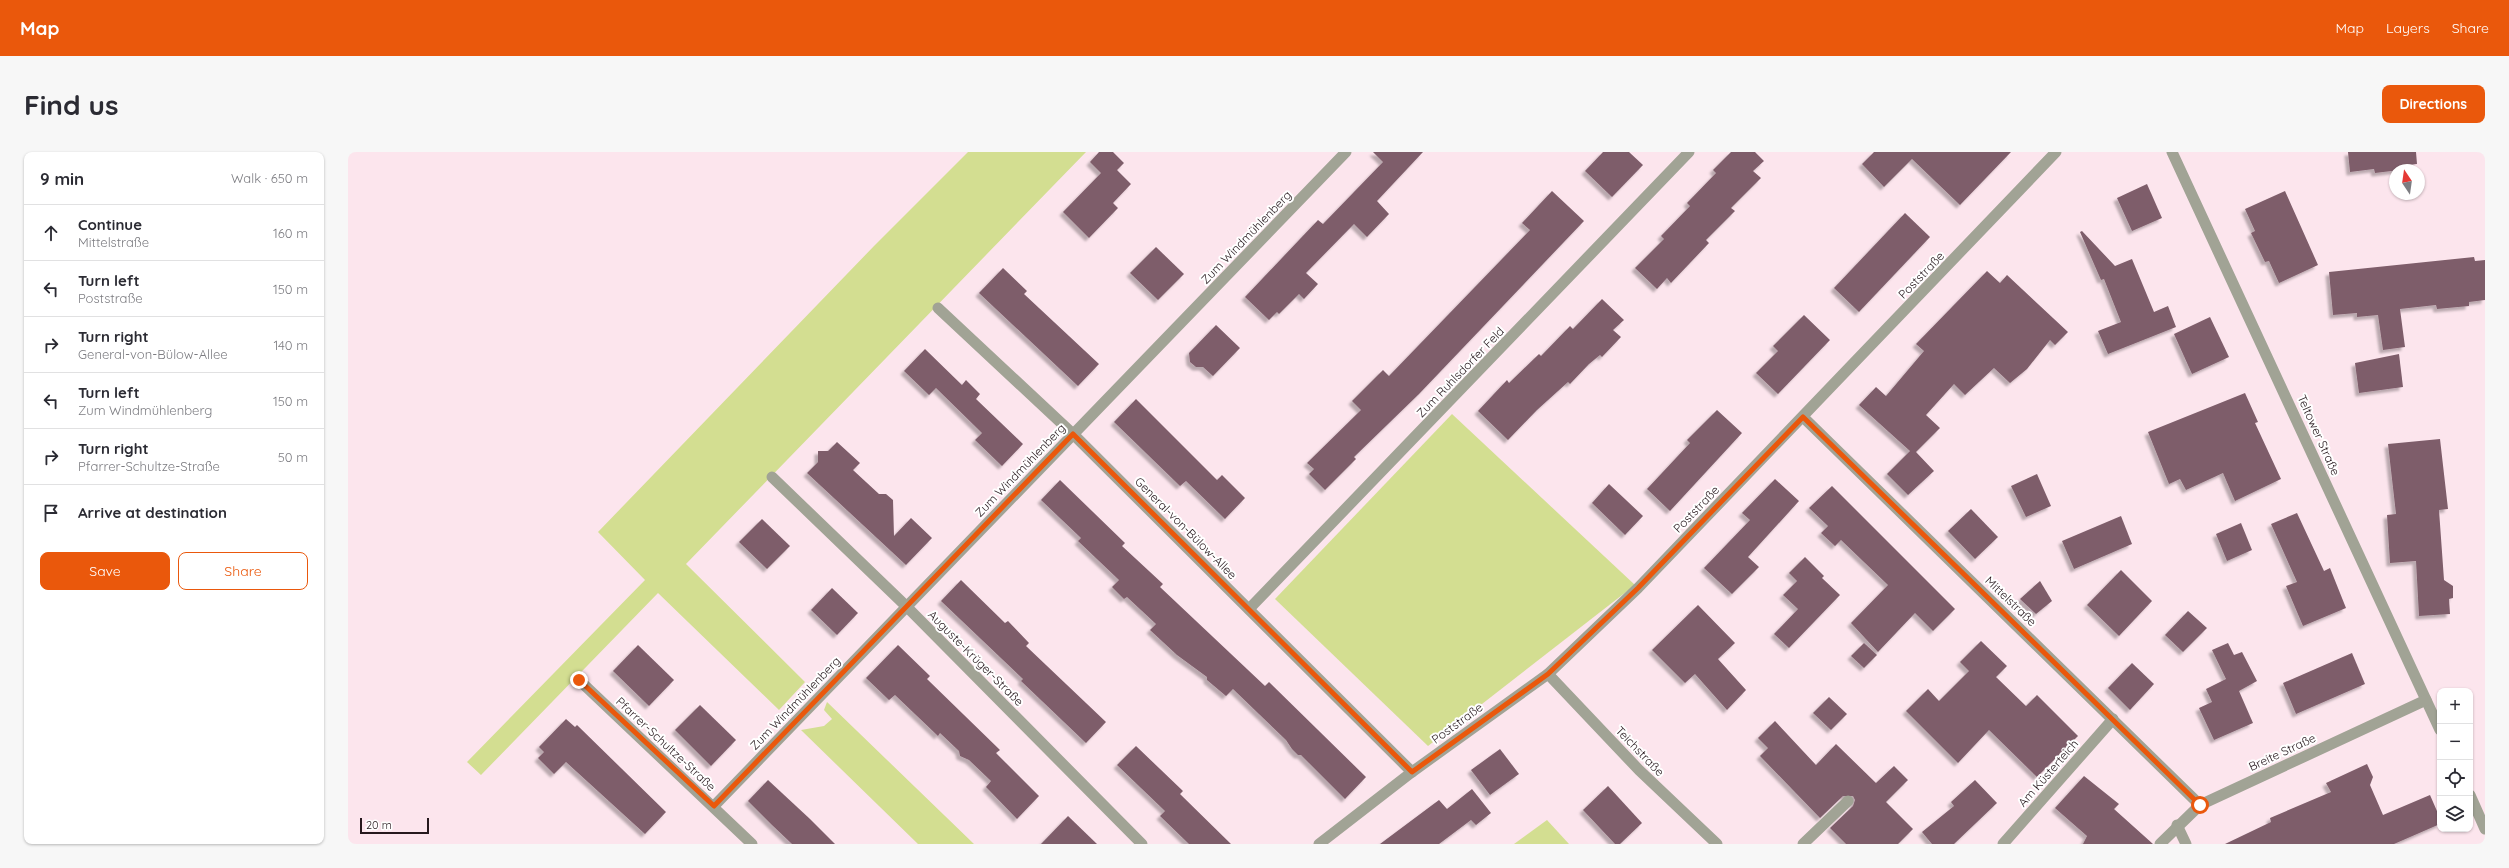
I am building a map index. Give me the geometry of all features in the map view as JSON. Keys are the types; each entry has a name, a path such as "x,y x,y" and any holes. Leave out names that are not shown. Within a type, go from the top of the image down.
{"street":[{"name":"Zum Windmühlenberg","path":"714,806 1346,152"},
{"name":"Zum Ruhlsdorfer Feld","path":"1249,609 1689,152"},
{"name":"Poststraße","path":"1319,844 1412,772 1548,674 1638,588 2056,152"},
{"name":"Teltower Straße","path":"2172,152 2437,724"},
{"name":"General-von-Bülow-Allee","path":"938,308 1073,434 1412,772"},
{"name":"Mittelstraße","path":"1803,417 2200,805"},
{"name":"Auguste-Krüger-Straße","path":"772,477 906,607 1142,844"},
{"name":"Teichstraße","path":"1548,674 1639,770 1717,844"},
{"name":"Pfarrer-Schultze-Straße","path":"579,680 714,806 752,844"},
{"name":"Breite Straße","path":"2160,844 2176,825 2200,805 2426,700"},
{"name":"Am Küsterteich","path":"2002,844 2113,719"},
{"path":"2470,796 2485,829"},
{"path":"1803,844 1848,802"},
{"path":"2176,825 2186,844"}],"green space":[{"path":"968,152 1086,152 686,564 805,682 779,710 658,593 481,775 467,762 645,580 598,532 874,246"},
{"path":"1452,414 1635,585 1428,746 1275,599"},
{"path":"827,702 974,844 918,844 801,730 824,726 832,719 824,710"},
{"path":"1547,820 1569,844 1514,844"}],"building":[{"path":"1099,152 1113,152 1124,163 1117,170 1131,184 1113,203 1118,208 1089,238 1063,212 1101,173 1090,162"},
{"path":"1373,152 1423,152 1377,201 1389,214 1367,237 1354,224 1306,273 1318,284 1304,299 1299,294 1279,314 1277,312 1269,320 1245,297 1318,220 1323,224 1383,162"},
{"path":"1603,152 1629,152 1643,165 1612,197 1585,171"},
{"path":"1731,152 1755,152 1764,161 1753,171 1761,178 1731,208 1735,211 1706,240 1709,243 1671,283 1667,278 1657,289 1635,268 1664,239 1661,236 1690,206 1687,203 1716,173 1713,170"},
{"path":"1874,152 2011,152 1960,205 1912,159 1884,187 1862,164"},
{"path":"2348,152 2416,152 2417,164 2389,164 2389,171 2375,173 2374,169 2350,172"},
{"path":"2147,184 2162,218 2132,231 2117,198"},
{"path":"1552,191 1584,221 1419,394 1354,457 1356,459 1325,490 1309,474 1314,469 1307,463 1361,410 1352,401 1383,370 1389,376 1530,230 1522,223"},
{"path":"2285,191 2318,265 2279,283 2269,261 2265,262 2251,233 2255,231 2245,209"},
{"path":"1905,213 1930,237 1859,312 1834,288"},
{"path":"2082,231 2115,266 2132,259 2154,312 2168,306 2176,327 2108,354 2098,331 2121,322 2104,279 2101,280 2080,232"},
{"path":"1156,247 1184,274 1158,300 1130,273"},
{"path":"2474,257 2475,261 2485,260 2485,300 2469,302 2469,306 2437,309 2436,305 2400,309 2405,347 2383,350 2378,315 2357,317 2357,313 2333,315 2329,272"},
{"path":"1003,268 1027,291 1024,294 1099,364 1078,386 979,293"},
{"path":"1987,271 2000,283 2007,275 2068,332 2055,345 2050,340 2027,369 2010,383 1994,368 1965,395 1954,384 1926,415 1940,428 1916,452 1934,471 1908,495 1887,474 1910,451 1859,405 1876,387 1886,396 1924,351 1916,344"},
{"path":"1602,299 1624,320 1613,330 1621,337 1602,357 1600,355 1570,384 1568,382 1537,410 1508,440 1478,411 1507,380 1509,383 1539,354 1541,356 1570,326 1573,329"},
{"path":"1804,315 1830,340 1778,394 1756,373 1778,351 1773,346"},
{"path":"2210,317 2229,357 2192,374 2174,334"},
{"path":"1216,325 1240,348 1213,376 1203,367 1196,367 1190,362 1189,353"},
{"path":"925,349 962,385 966,380 980,394 976,399 1023,444 1002,466 975,440 982,433 936,388 929,395 904,371"},
{"path":"2399,354 2403,387 2359,393 2355,363"},
{"path":"2245,393 2258,422 2255,423 2281,479 2235,501 2223,473 2186,490 2180,479 2169,484 2148,432"},
{"path":"1136,399 1217,480 1222,475 1245,498 1225,519 1186,481 1180,486 1114,422"},
{"path":"1717,410 1742,433 1670,511 1647,489 1690,443 1687,440"},
{"path":"2440,439 2448,509 2439,510 2444,580 2453,586 2453,598 2449,599 2450,614 2419,616 2416,561 2390,563 2387,515 2396,514 2388,444"},
{"path":"837,442 860,463 853,470 879,494 886,494 893,500 894,536 911,518 932,538 906,565 807,473 818,462 818,451 828,451"},
{"path":"2037,474 2051,506 2026,517 2011,486"},
{"path":"1775,479 1799,501 1748,557 1759,567 1732,594 1704,568 1750,520 1742,513"},
{"path":"1060,480 1125,543 1122,546 1163,584 1160,587 1265,686 1269,682 1366,777 1345,799 1301,755 1298,755 1286,740 1233,689 1226,696 1207,680 1207,677 1177,655 1150,630 1156,624 1127,597 1124,599 1112,587 1119,580 1078,541 1081,538 1041,500"},
{"path":"1609,484 1643,516 1625,535 1592,503"},
{"path":"1832,486 1955,609 1933,631 1915,613 1878,652 1851,623 1888,585 1841,540 1835,546 1821,533 1828,526 1809,508"},
{"path":"1971,509 1998,537 1975,559 1948,531"},
{"path":"2297,513 2324,571 2330,568 2346,608 2303,626 2286,586 2297,582 2271,524"},
{"path":"2121,516 2132,544 2074,569 2062,541"},
{"path":"762,519 790,546 767,569 739,542"},
{"path":"2241,523 2252,550 2227,561 2216,534"},
{"path":"1805,557 1824,576 1822,578 1840,595 1789,648 1774,634 1798,609 1783,595 1797,581 1789,573"},
{"path":"2121,570 2152,601 2119,636 2087,605"},
{"path":"961,580 1005,623 1008,621 1029,643 1026,646 1106,722 1086,743 1021,681 1023,679 941,601"},
{"path":"2040,581 2052,601 2036,614 2020,599"},
{"path":"832,588 858,613 837,635 811,610"},
{"path":"1698,605 1735,643 1718,659 1746,690 1727,710 1695,674 1685,683 1652,650"},
{"path":"2188,611 2207,628 2183,652 2165,635"},
{"path":"1981,641 2007,666 1996,677 2026,706 2037,695 2078,736 2037,777 1989,730 1958,763 1906,711 1928,689 1939,701 1969,671 1960,662"},
{"path":"1864,643 1877,655 1864,668 1851,656"},
{"path":"2228,643 2234,655 2242,652 2257,681 2239,691 2253,723 2214,740 2199,708 2212,702 2206,689 2226,679 2212,650"},
{"path":"638,645 674,680 649,706 613,671"},
{"path":"898,645 930,676 927,679 1000,750 996,753 1039,796 1017,819 986,787 991,781 969,760 960,756 959,751 940,733 938,736 895,695 889,700 866,678"},
{"path":"2352,653 2365,684 2296,714 2283,683"},
{"path":"2132,663 2154,684 2130,710 2108,688"},
{"path":"1829,697 1847,714 1831,730 1813,713"},
{"path":"700,705 736,740 711,766 675,730"},
{"path":"566,719 575,727 577,725 666,812 645,834 566,762 554,774 538,758 544,752 539,747"},
{"path":"1775,721 1816,765 1836,744 1876,783 1894,766 1908,780 1886,802 1913,829 1898,844 1846,844 1830,828 1853,806 1855,800 1853,796 1843,796 1820,818 1760,756 1768,748 1758,738"},
{"path":"1136,746 1183,791 1180,794 1231,844 1189,844 1160,816 1165,811 1117,765"},
{"path":"1500,749 1519,774 1490,795 1471,770"},
{"path":"2367,764 2373,777 2370,785 2383,815 2430,795 2437,811 2437,825 2394,844 2225,844 2271,822 2270,818 2331,792 2326,783"},
{"path":"2084,776 2119,804 2114,809 2153,844 2083,844 2087,836 2055,808"},
{"path":"768,780 835,844 792,844 772,825 748,801"},
{"path":"1975,780 1997,803 1954,844 1932,844 1922,832 1954,806 1951,802"},
{"path":"1608,786 1642,823 1620,844 1615,844 1583,810"},
{"path":"1472,789 1491,813 1476,825 1471,820 1439,844 1380,844 1439,800 1447,809"},
{"path":"1068,816 1097,844 1041,844"}],"route":[{"path":"579,680 714,806 1073,434 1412,772 1548,674 1638,588 1803,417 2200,805"}]}
